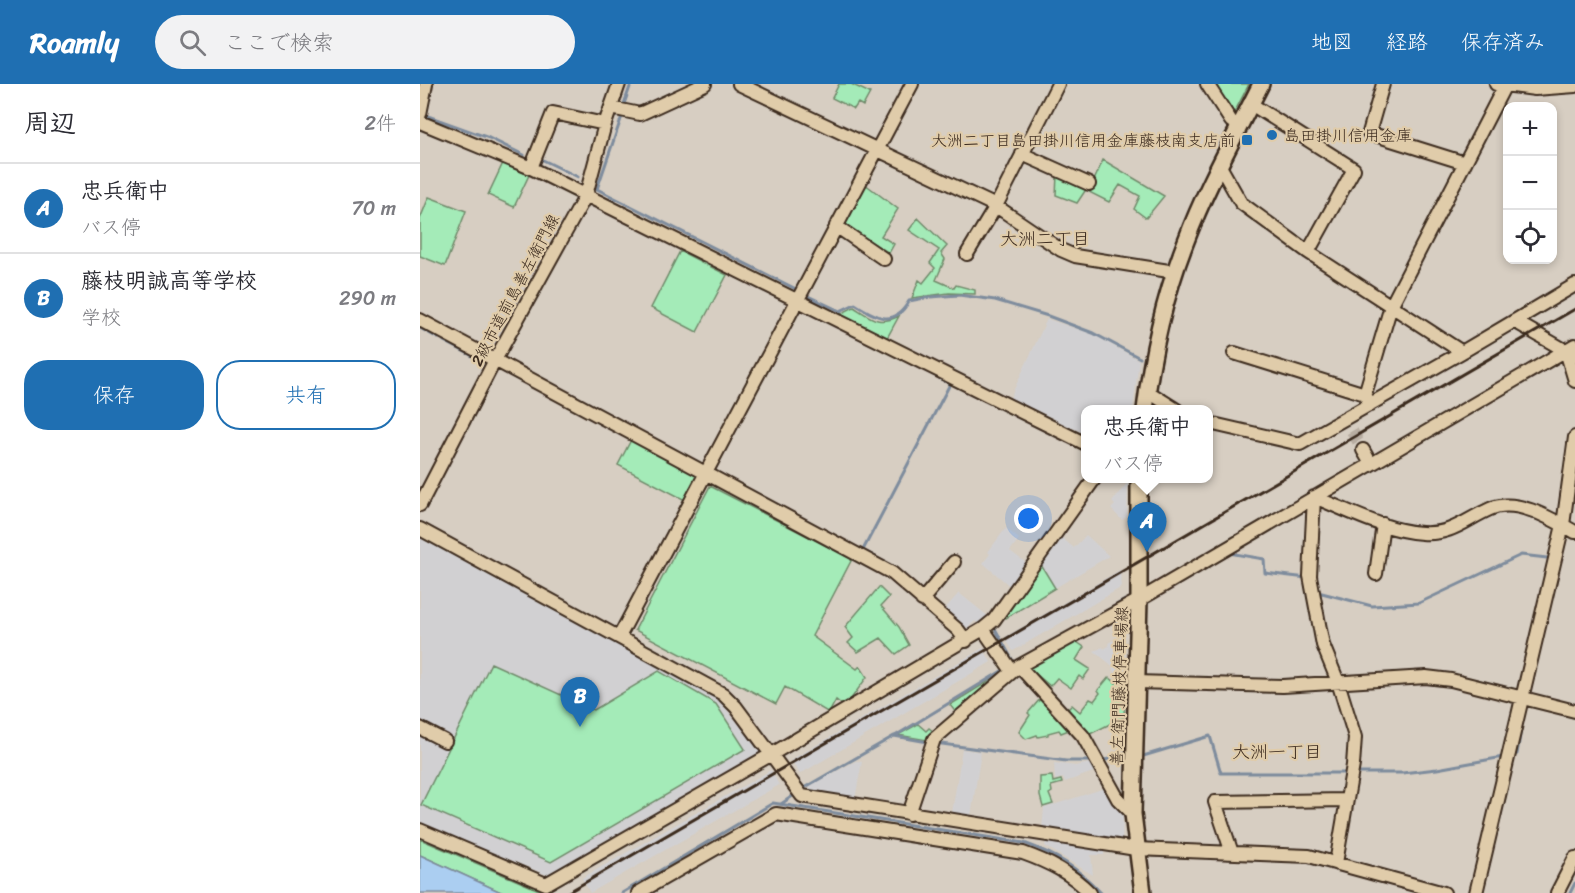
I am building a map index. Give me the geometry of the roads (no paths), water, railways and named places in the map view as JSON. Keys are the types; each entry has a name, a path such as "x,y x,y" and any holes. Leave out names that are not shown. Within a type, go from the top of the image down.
{"main road":[{"path":"1146,405 1158,328 1186,240 1261,84"},
{"name":"善左衛門藤枝停車場線","path":"1139,483 1139,600 1133,814 1143,893"}],"street":[{"path":"420,114 426,84"},
{"name":"2級市道前島善左衛門線","path":"420,505 495,360 586,195 605,124 619,84"},
{"path":"611,108 640,114 705,84"},
{"path":"740,84 876,151 996,206 1061,250 1075,256 1175,272"},
{"path":"619,637 912,84"},
{"path":"967,254 996,206 1058,84"},
{"path":"1207,84 1231,121 1240,126"},
{"path":"1383,84 1369,133 1465,164"},
{"path":"1367,399 1391,306 1465,164 1501,85 1535,89 1575,86"},
{"path":"1251,104 1354,169 1308,252"},
{"path":"531,168 554,113 605,124"},
{"path":"420,122 531,168 1081,442"},
{"path":"1023,154 1089,184"},
{"path":"1220,166 1241,203 1308,252 1462,352"},
{"path":"836,226 884,259"},
{"path":"1213,424 1300,444 1345,419 1367,399 1462,352 1575,285"},
{"path":"420,320 892,573 958,630 966,641"},
{"path":"1514,321 1572,351"},
{"path":"1572,351 1575,381"},
{"path":"906,823 932,743 1012,668 1139,600 1371,464 1572,351"},
{"path":"1234,353 1367,399"},
{"path":"1147,391 1169,405"},
{"path":"1345,419 1352,431"},
{"path":"1476,893 1563,525 1575,437"},
{"path":"1363,450 1371,464"},
{"path":"420,830 546,884 983,629 994,620 1091,483"},
{"path":"1314,497 1399,530 1424,534 1446,531 1468,522 1491,508 1510,505 1532,511 1575,532"},
{"path":"1314,497 1310,576 1323,645 1338,682 1355,737 1353,765 1336,863"},
{"path":"1376,574 1383,524"},
{"path":"420,529 723,694 736,707 799,793 1023,852 1046,861 1076,879 1090,893"},
{"path":"922,600 954,562"},
{"path":"983,629 1012,668 1083,736 1118,799 1133,814"},
{"path":"1136,682 1283,686 1426,677 1451,680 1575,711"},
{"path":"420,728 445,741"},
{"path":"1232,853 1215,802 1347,800"},
{"path":"638,893 776,814 906,823 1136,849 1309,856 1444,893"},
{"path":"1557,893 1575,858"}],"water":[{"path":"420,855 503,893 420,893"}],"waterway":[{"path":"624,104 631,84"},
{"path":"425,115 489,138 524,155"},
{"path":"622,116 597,189 794,288"},
{"path":"541,159 578,177"},
{"path":"808,296 840,311 855,304 885,318 897,315 909,301 930,297 959,295 995,300 1093,333 1140,358"},
{"path":"420,328 438,338"},
{"path":"444,341 484,362"},
{"path":"895,568 863,550 950,384 939,378"},
{"path":"1229,553 1264,559 1265,573 1307,578"},
{"path":"1318,590 1318,592 1372,606 1419,603 1521,555 1547,558"},
{"path":"1085,623 1125,600"},
{"path":"993,625 1014,663 1016,662"},
{"path":"895,736 1005,669"},
{"path":"1513,755 1517,754 1521,729"},
{"path":"802,789 894,736 928,742"},
{"path":"1140,757 1210,736 1221,773 1349,773"},
{"path":"935,743 1066,761 1092,761"},
{"path":"1102,760 1131,757"},
{"path":"1355,773 1402,773 1503,757"},
{"path":"781,804 797,793"},
{"path":"622,893 773,803 1024,843 1066,863 1101,893"},
{"path":"1570,893 1575,883"}],"tunnel":[{"path":"1352,431 1363,450"}],"railway":[{"path":"567,893 1575,309"}],"place":[{"name":"島田掛川信用金庫","path":"1272,135"},
{"name":"大洲二丁目島田掛川信用金庫藤枝南支店前","path":"1247,140"},
{"name":"忠兵衛中","path":"1147,552"},
{"name":"藤枝明誠高等学校","path":"580,727"}],"district":[{"name":"大洲二丁目","path":"1045,239"},
{"name":"大洲一丁目","path":"1277,752"}]}
